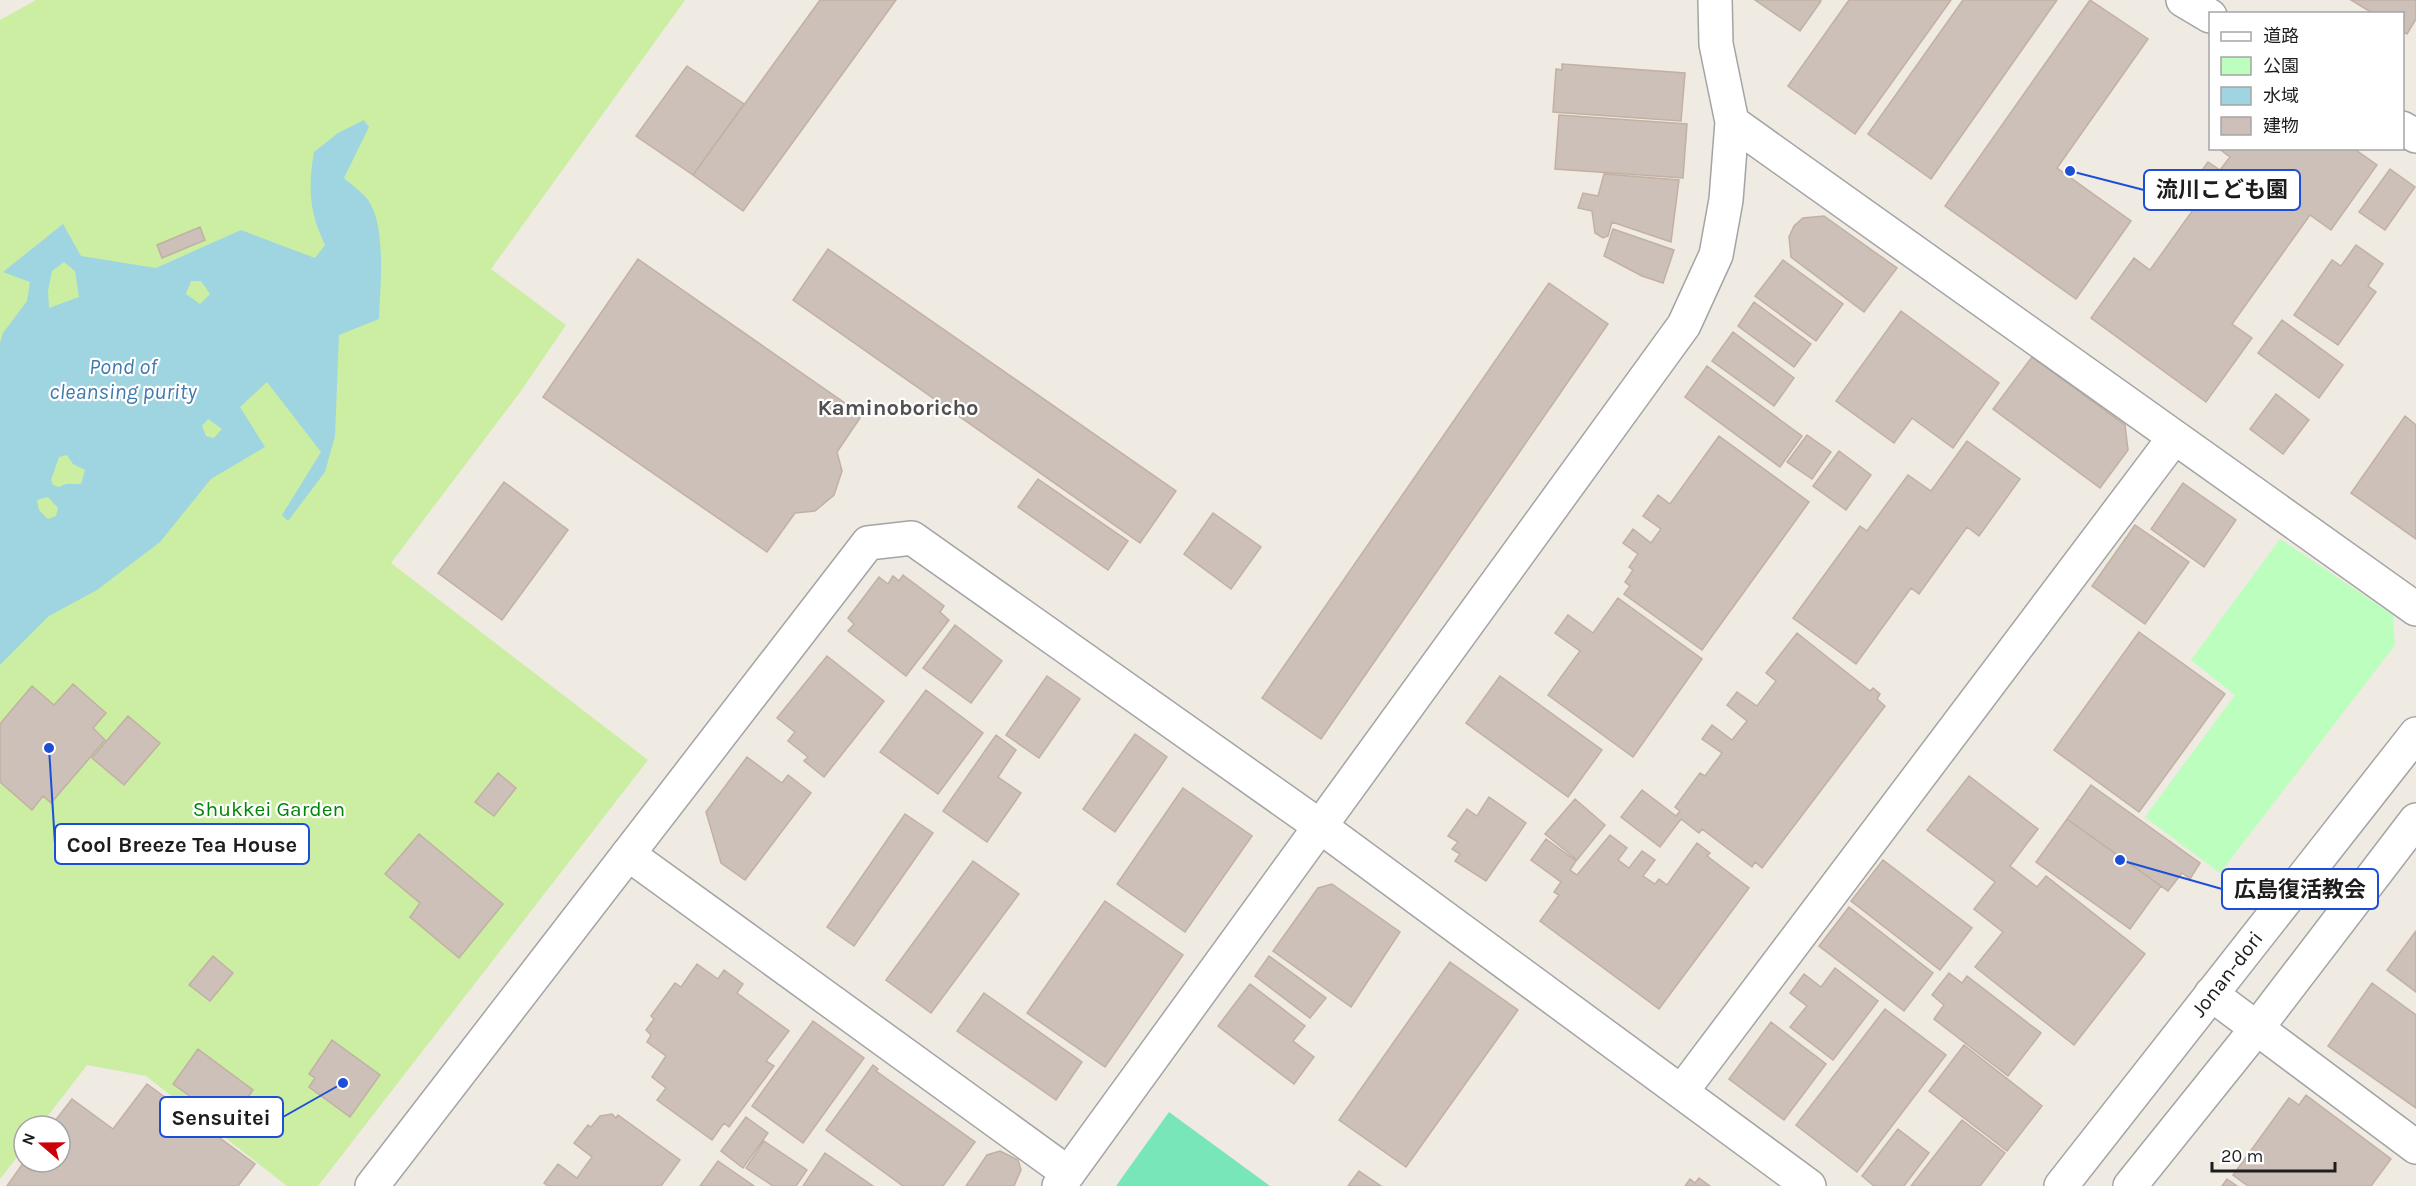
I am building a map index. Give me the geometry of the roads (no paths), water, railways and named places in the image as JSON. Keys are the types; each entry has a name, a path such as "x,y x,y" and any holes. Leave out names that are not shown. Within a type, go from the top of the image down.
{"street":[{"path":"628,854 1063,1180 1684,326 1716,255 1725,200 1732,122 1716,44 1715,0"},
{"path":"2183,0 2209,15"},
{"path":"1732,122 2416,609"},
{"path":"1682,1091 2174,438"},
{"path":"372,1186 868,543 912,538 1320,827 1809,1186"},
{"name":"Jonan-dori","path":"2061,1186 2416,734"},
{"path":"2130,1186 2257,1028 2416,820"},
{"path":"2211,994 2416,1147"}],"water":[{"name":"Pond of cleansing purity","path":"364,120 369,127 344,178 366,197 378,226 381,258 379,319 339,335 335,436 325,472 288,521 282,515 321,452 267,382 240,407 265,447 211,479 160,542 97,590 49,616 0,665 0,343 3,333 27,301 30,282 3,272 63,224 81,256 156,268 241,230 315,258 325,245 311,200 314,152 338,133","holes":["64,262 75,271 79,297 49,308 48,291 52,271","191,281 201,281 210,294 200,304 186,294","208,419 222,429 214,438 206,436 202,426","67,455 73,464 85,470 81,484 66,484 59,487 53,485 51,480 59,457","48,497 58,508 56,516 48,519 39,510 37,500"]}],"place":[{"name":"流川こども園","path":"2070,171"},
{"name":"Cool Breeze Tea House","path":"49,748"},
{"name":"広島復活教会","path":"2120,860"},
{"name":"Sensuitei","path":"343,1083"}],"district":[{"name":"Kaminoboricho","path":"898,407"}],"park label":[{"name":"Shukkei Garden","path":"269,809"}]}
